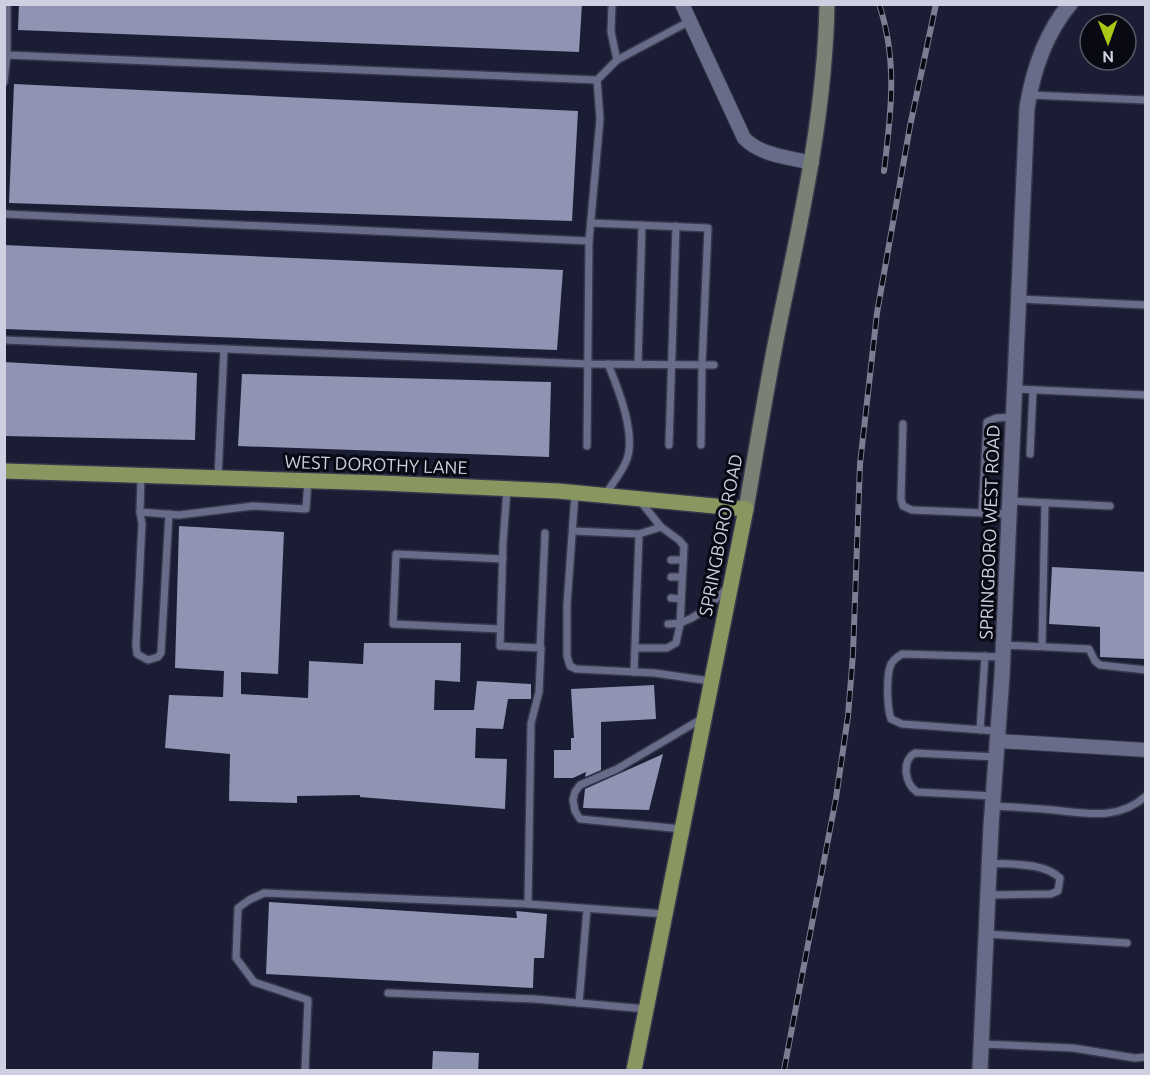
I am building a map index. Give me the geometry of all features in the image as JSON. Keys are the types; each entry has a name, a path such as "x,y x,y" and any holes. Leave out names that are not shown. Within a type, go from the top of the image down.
{"main road":[{"name":"SPRINGBORO ROAD","path":"634,1071 812,163 819,115 827,4"},
{"name":"WEST DOROTHY LANE","path":"4,471 141,474 507,489 606,495 746,509"}],"street":[{"path":"682,4 744,138 750,145 761,151 812,163"},
{"name":"SPRINGBORO WEST ROAD","path":"980,1071 1003,651 1029,95 1042,49 1070,4"},
{"path":"998,736 1146,750"}],"lane":[{"path":"4,82 7,55 7,4"},
{"path":"612,4 611,32 616,60"},
{"path":"587,446 590,241 600,119 597,80 616,60 690,21"},
{"path":"7,55 597,80"},
{"path":"1029,95 1146,100"},
{"path":"4,214 590,241"},
{"path":"591,223 708,228 702,365 702,445"},
{"path":"638,364 642,225"},
{"path":"669,445 676,226"},
{"path":"1018,299 1146,305"},
{"path":"4,340 588,364 714,365"},
{"path":"218,477 225,349"},
{"path":"606,495 627,459 629,440 619,392 608,364"},
{"path":"1014,389 1146,395"},
{"path":"1030,454 1033,390"},
{"path":"982,513 987,422 996,418 1013,417"},
{"path":"903,424 901,499 903,506 912,510 982,513 1045,503 1110,506"},
{"path":"141,474 142,524 136,645 138,654 142,658 154,660 161,653 169,514"},
{"path":"140,512 169,514 253,506 306,509 308,480"},
{"path":"507,489 500,646 540,648"},
{"path":"575,493 567,605 567,656 570,666 576,669 634,672 710,681"},
{"path":"636,648 667,648 676,643 680,625 684,546 661,527 638,499"},
{"path":"1042,646 1045,503"},
{"path":"573,531 639,534 661,527"},
{"path":"528,904 531,723 539,692 545,533"},
{"path":"634,672 640,623 642,576 639,534"},
{"path":"500,629 393,624 396,554 503,559"},
{"path":"671,560 683,560"},
{"path":"671,577 682,577"},
{"path":"668,624 680,625 702,611 729,586"},
{"path":"671,598 681,598"},
{"path":"998,736 980,730 902,724 891,719 888,710 889,667 895,658 902,654 984,656 1042,646 1089,649 1100,665 1146,670"},
{"path":"980,730 984,656"},
{"path":"682,829 579,819 575,811 575,792 580,785 617,769 703,718"},
{"path":"997,757 915,753 910,755 907,762 909,787 917,792 1099,815 1120,812 1137,804 1146,796"},
{"path":"988,895 1051,894 1058,891 1060,885 1060,878 1053,872 1042,868 990,863"},
{"path":"305,1071 308,1000 254,982 236,958 238,908 264,893 528,904 665,915"},
{"path":"579,1003 586,909"},
{"path":"986,934 1127,943"},
{"path":"388,993 535,999 646,1009"},
{"path":"981,1044 1073,1048 1135,1058 1145,1056"}],"building":[{"path":"19,4 582,4 579,52 18,30"},
{"path":"14,84 578,111 572,221 9,203"},
{"path":"4,245 563,270 557,350 4,329"},
{"path":"4,362 197,373 195,440 4,436"},
{"path":"242,374 551,382 549,457 238,446"},
{"path":"179,526 284,532 278,674 241,672 241,694 308,698 309,661 363,664 364,643 461,643 460,682 435,680 434,710 474,710 477,681 531,684 531,699 508,699 503,729 476,728 475,758 507,759 505,809 360,797 360,795 297,796 297,803 229,801 230,754 165,748 169,695 223,697 224,671 175,668"},
{"path":"1052,567 1146,572 1146,659 1100,657 1100,627 1049,624"},
{"path":"654,685 656,719 601,722 601,770 585,777 586,772 573,778 554,778 554,750 571,750 571,738 574,738 571,689"},
{"path":"663,754 649,810 583,808 585,789"},
{"path":"269,902 517,918 516,911 547,914 544,958 534,958 533,988 266,974"},
{"path":"433,1051 479,1053 478,1071 432,1071"}],"railway":[{"path":"879,4 885,25 891,66 891,108 884,171"},
{"path":"784,1070 836,798 848,716 853,654 860,464 877,313 910,126 936,4"}]}
